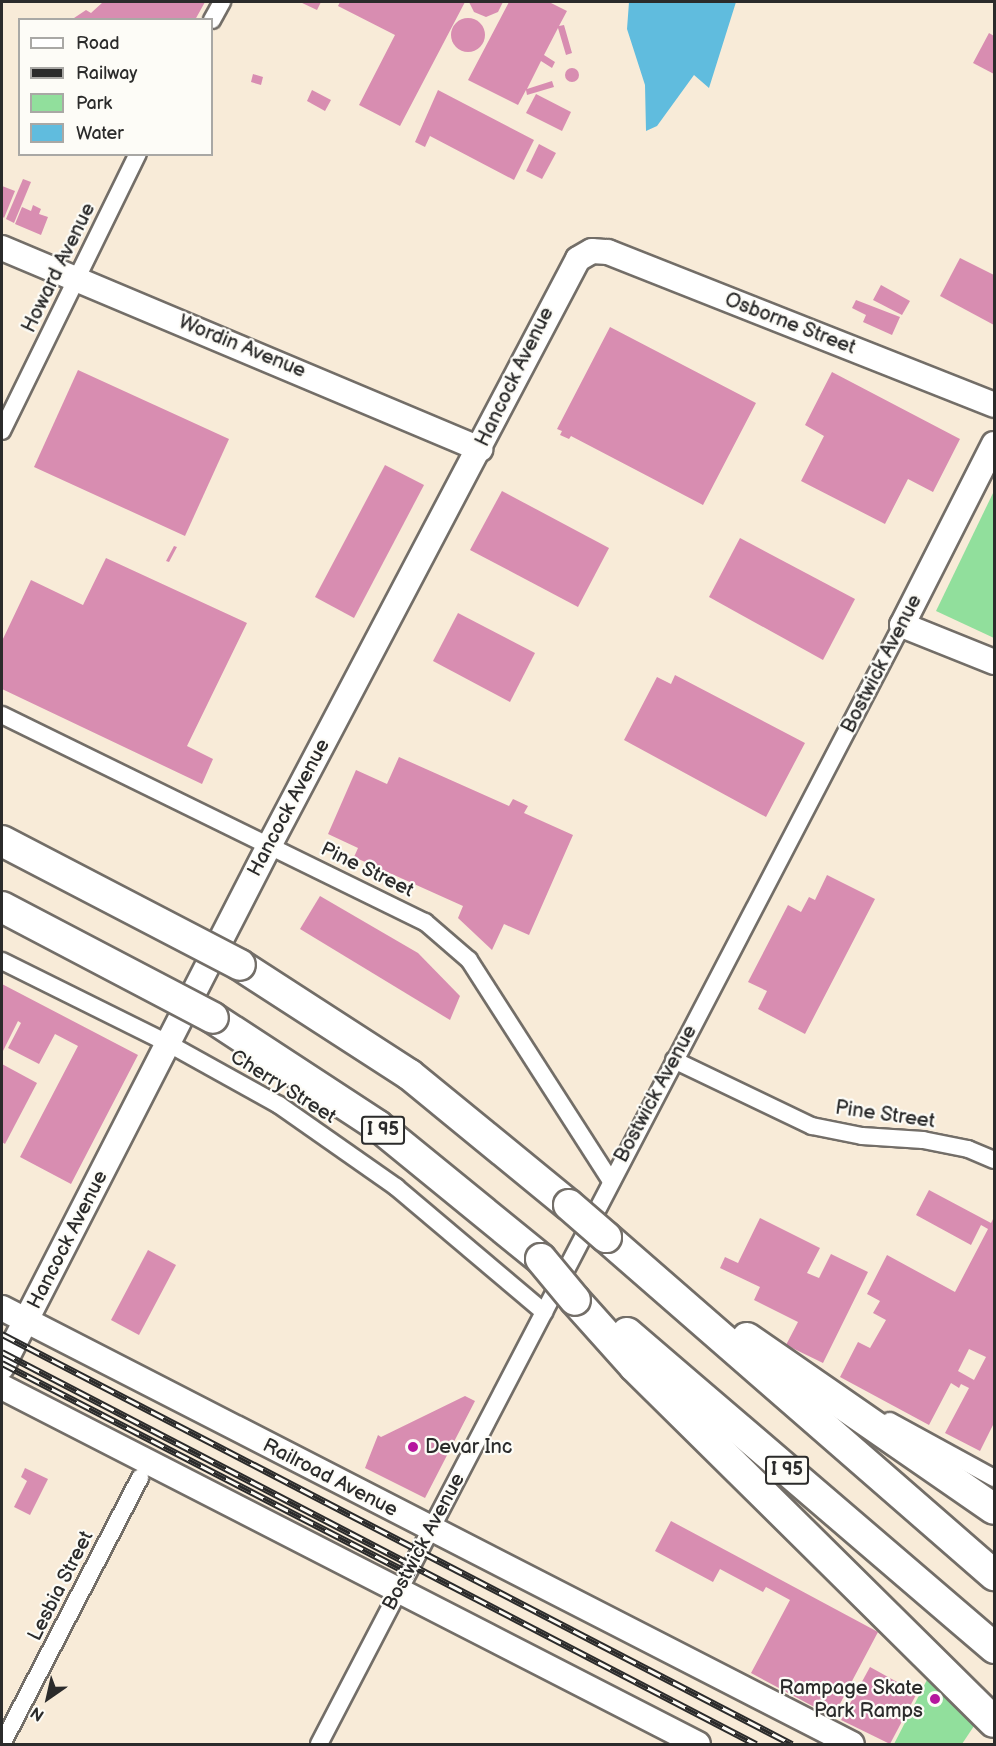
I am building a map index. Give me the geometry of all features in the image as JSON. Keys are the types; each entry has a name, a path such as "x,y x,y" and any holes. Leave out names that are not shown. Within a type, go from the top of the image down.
{"highway":[{"path":"8,843 240,965 410,1075 569,1205 994,1575"},
{"name":"I 95","path":"2,907 213,1018 378,1126 541,1259 577,1296 994,1648"},
{"path":"606,1237 818,1390 994,1509"},
{"path":"577,1296 651,1383 994,1722"}],"street":[{"path":"213,18 222,2"},
{"name":"Howard Avenue","path":"2,431 137,156"},
{"name":"Wordin Avenue","path":"2,248 480,449"},
{"name":"Osborne Street","path":"585,254 608,252 994,405"},
{"name":"Hancock Avenue","path":"2,1367 269,846 480,449 570,269 585,254"},
{"name":"Bostwick Avenue","path":"319,1744 994,444"},
{"path":"902,625 994,662"},
{"name":"Pine Street","path":"2,715 425,922 469,960 611,1181"},
{"name":"Cherry Street","path":"2,961 169,1044 279,1105 353,1155 437,1220 544,1312"},
{"name":"Pine Street","path":"674,1060 812,1125 862,1136 922,1140 968,1149 994,1160"},
{"name":"Railroad Avenue","path":"2,1308 852,1744"},
{"path":"2,1387 698,1744"},
{"path":"862,1404 994,1478"},
{"name":"Lesbia Street","path":"2,1744 140,1478"}],"green space":[{"path":"994,491 994,638 936,611"},
{"name":"Rampage Skate Park Ramps","path":"929,1676 976,1723 962,1744 894,1744"}],"water":[{"path":"629,2 736,2 709,88 694,75 657,126 646,131 645,85 627,29"}],"building":[{"path":"103,2 205,2 196,18 74,18 86,10 91,13"},
{"path":"300,2 321,2 317,10"},
{"path":"340,2 465,2 400,126 359,105 395,35 338,6"},
{"path":"469,2 503,2 498,12 486,17 474,12"},
{"path":"509,2 549,2 567,11 559,26 564,25 572,53 566,55 558,28 544,55 555,62 552,68 541,61 527,89 552,81 554,87 527,95 526,90 518,105 468,80"},
{"path":"468,18 480,23 485,35 480,47 468,52 456,47 451,35 456,23"},
{"path":"989,33 994,36 994,74 973,63"},
{"path":"569,68 575,68 579,75 575,82 569,82 565,78 565,72"},
{"path":"253,74 263,77 261,85 251,82"},
{"path":"312,90 331,100 325,111 307,101"},
{"path":"438,90 534,140 514,180 430,136 425,147 415,142"},
{"path":"536,94 571,112 562,131 526,113"},
{"path":"539,144 556,153 542,179 526,171"},
{"path":"23,179 31,182 14,223 6,219"},
{"path":"2,186 15,191 4,218 2,216"},
{"path":"33,205 41,209 39,214 48,217 41,235 15,224 22,207 31,211"},
{"path":"960,258 994,275 994,325 940,296"},
{"path":"881,285 910,301 902,315 873,300"},
{"path":"856,300 900,317 892,335 863,322 866,315 852,308"},
{"path":"610,327 756,403 703,505 571,436 569,439 560,435 562,431 557,429"},
{"path":"78,370 229,439 185,536 34,467"},
{"path":"832,372 960,439 933,492 908,479 885,524 801,481 824,436 805,425"},
{"path":"385,465 424,485 354,618 315,597"},
{"path":"502,491 609,548 578,607 470,550"},
{"path":"740,538 855,599 823,660 709,597"},
{"path":"174,546 177,547 169,562 166,561"},
{"path":"106,558 247,623 187,746 213,759 202,784 2,689 2,641 31,580 83,605"},
{"path":"458,613 535,653 510,702 433,661"},
{"path":"675,675 805,743 766,817 624,740 657,677 671,684"},
{"path":"399,757 509,806 513,799 528,806 524,813 573,835 529,935 504,924 492,950 458,918 463,906 354,857 358,848 328,834 356,770 387,784"},
{"path":"827,875 875,899 805,1034 758,1009 767,991 748,982 788,905 801,912 809,897 815,900"},
{"path":"320,896 418,953 460,996 450,1020 300,929"},
{"path":"2,984 138,1055 71,1184 20,1157 78,1046 55,1034 39,1064 8,1048 21,1023 18,1021 2,1053"},
{"path":"2,1064 37,1083 5,1144 2,1142"},
{"path":"929,1190 991,1223 994,1217 994,1423 980,1451 945,1433 969,1388 961,1384 959,1388 951,1383 929,1425 840,1377 858,1342 870,1348 886,1320 873,1313 880,1301 867,1294 887,1255 955,1292 988,1229 981,1225 971,1245 916,1215","holes":["969,1349 986,1357 974,1380 958,1371"]},
{"path":"760,1218 820,1248 807,1273 819,1278 831,1254 868,1272 823,1363 786,1345 798,1322 754,1300 760,1287 720,1268 725,1257 738,1263"},
{"path":"148,1250 176,1265 139,1335 111,1320"},
{"name":"Devar Inc","path":"465,1396 475,1401 425,1498 365,1468 378,1435 381,1437"},
{"path":"25,1468 48,1479 30,1515 14,1507 27,1481 21,1477"},
{"path":"671,1521 878,1632 833,1717 751,1673 790,1600 766,1587 763,1592 720,1569 713,1582 655,1551"},
{"path":"870,1667 917,1693 890,1744 841,1720"}],"railway":[{"path":"2,1334 792,1744"},
{"path":"2,1352 756,1744"},
{"path":"2,1363 414,1576"}],"place":[{"name":"Devar Inc","path":"413,1447"},
{"name":"Rampage Skate Park Ramps","path":"935,1699"}]}
